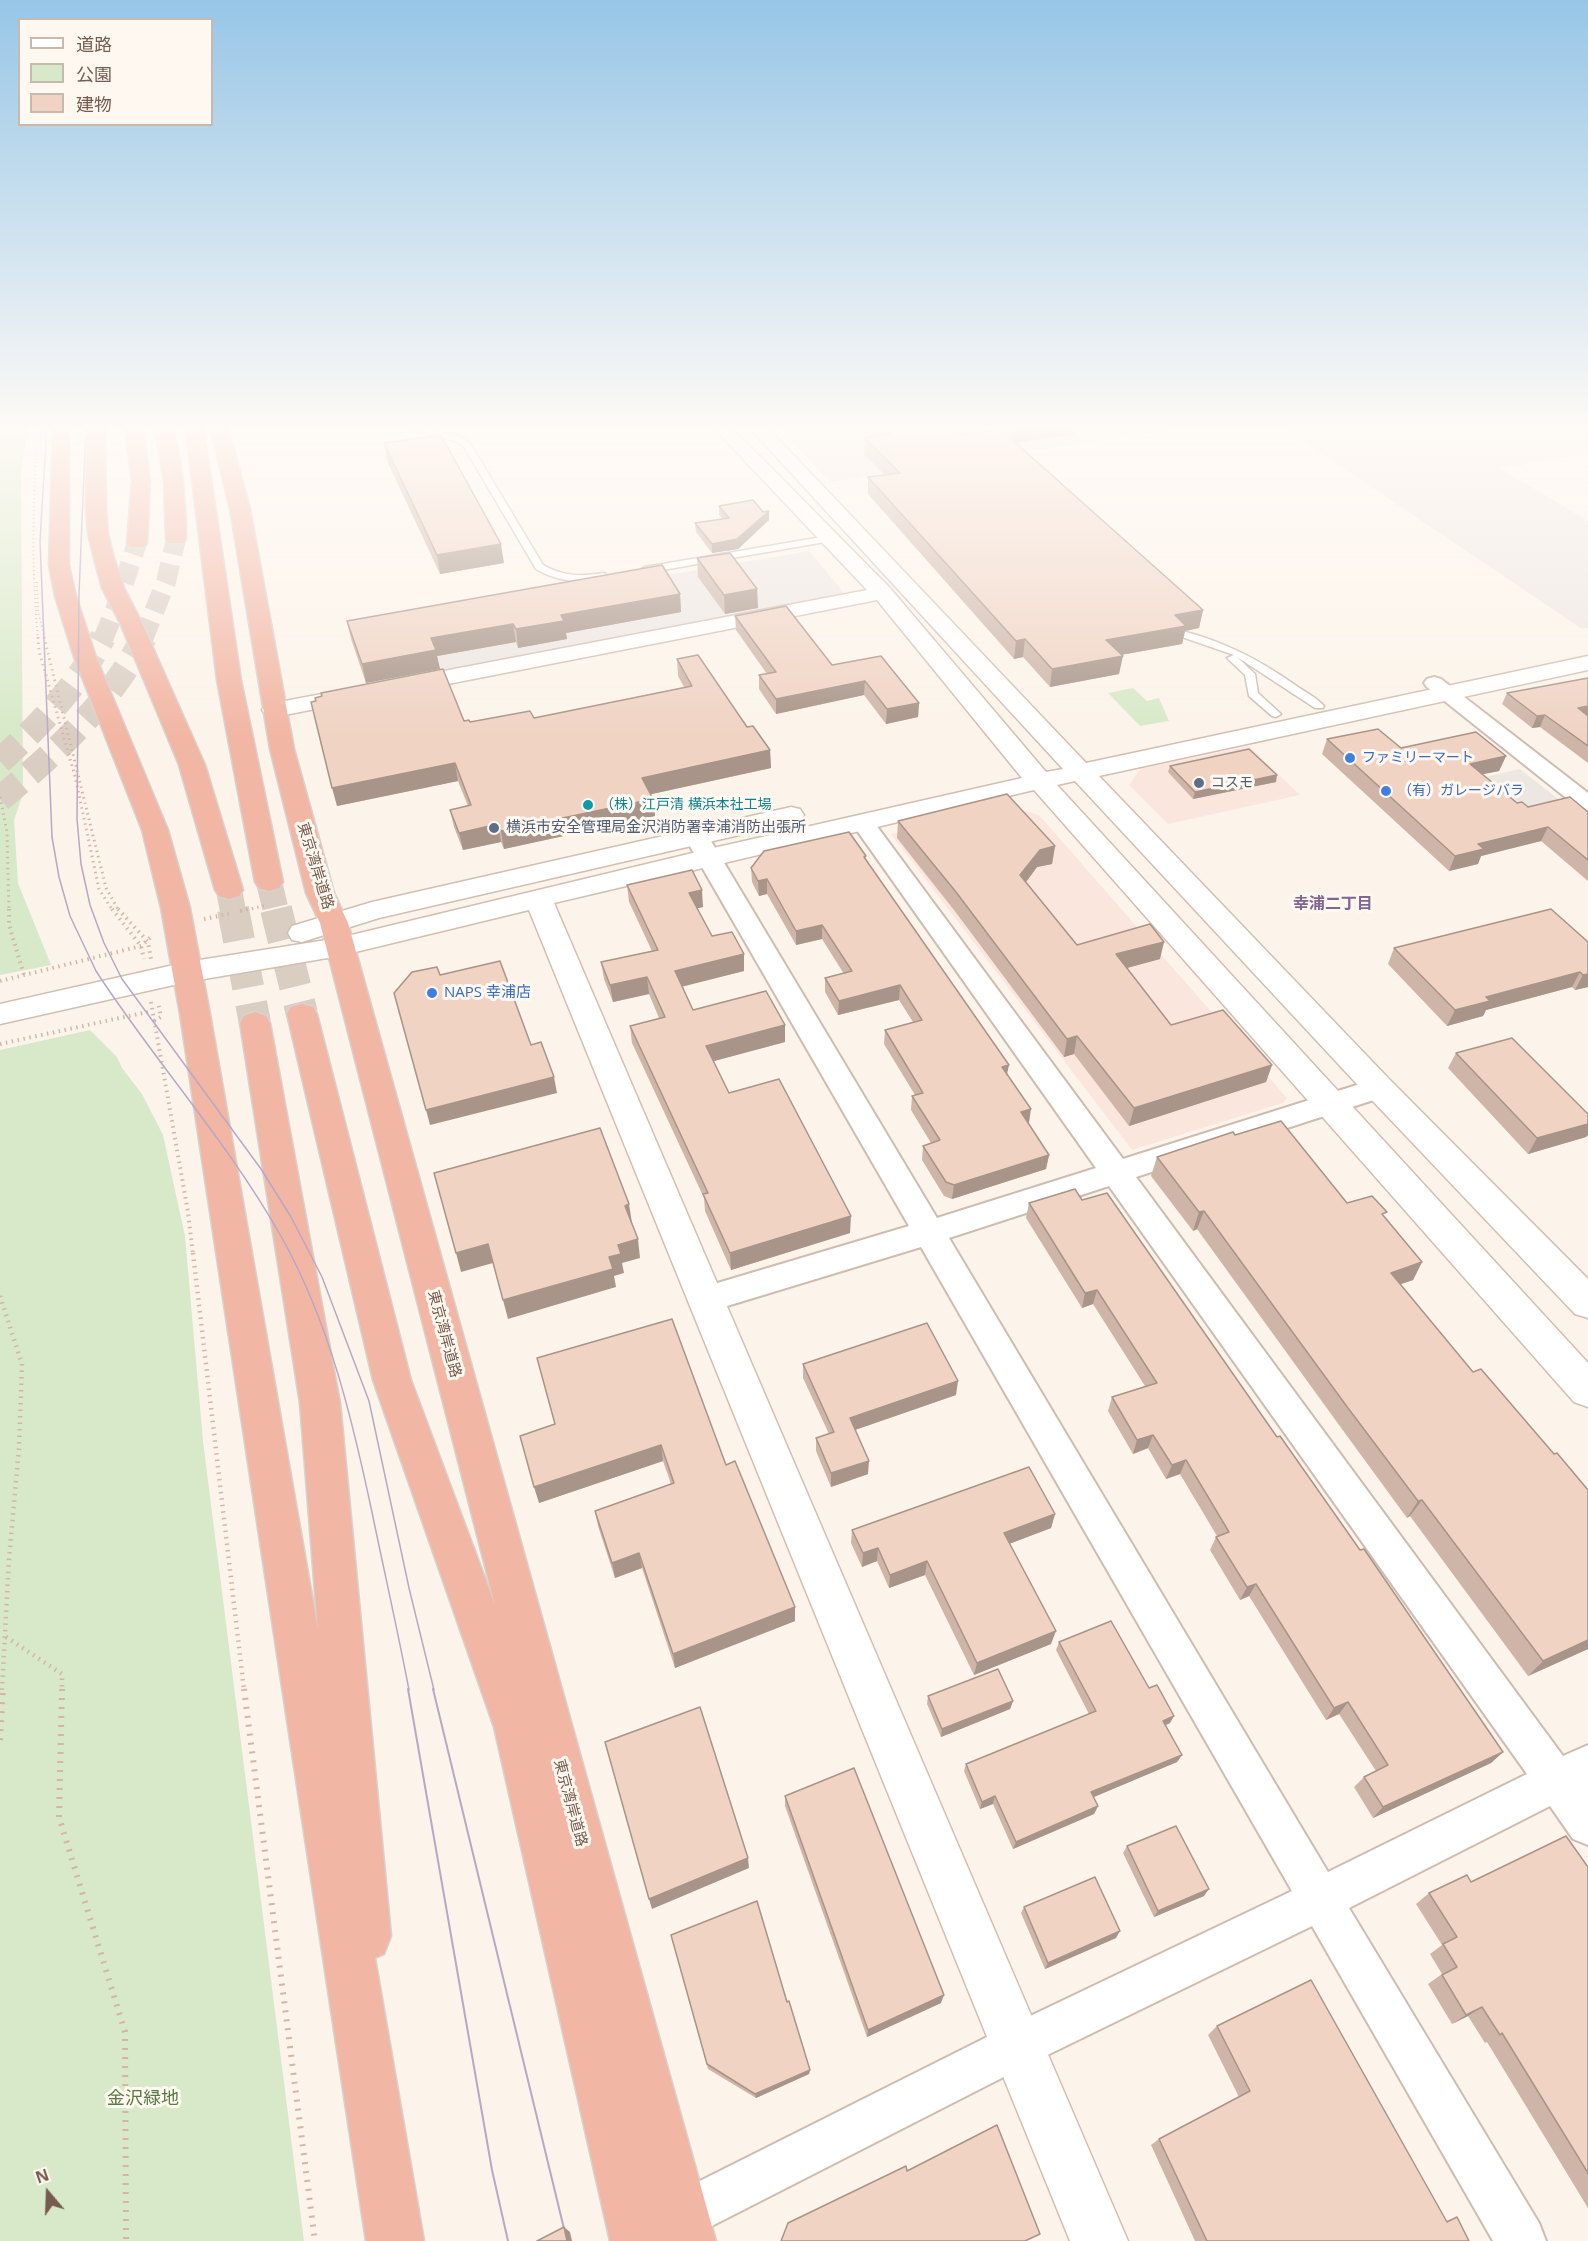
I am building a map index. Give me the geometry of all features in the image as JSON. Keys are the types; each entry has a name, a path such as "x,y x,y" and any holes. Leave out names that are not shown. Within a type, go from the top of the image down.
{"highway":[{"path":"56,529 63,586 76,630 158,838 168,877 161,978 388,2192 395,2241"},
{"path":"98,529 113,588 131,623 192,765 229,890"},
{"path":"137,543 138,529"},
{"path":"176,529 176,539"},
{"path":"209,529 229,680 269,882"},
{"name":"東京湾岸道路","path":"243,529 274,710 320,893 337,935 684,2228"},
{"path":"302,1014 392,1380 517,1726 639,2241"},
{"path":"255,1023 320,1403 388,2192"}],"street":[{"path":"818,529 882,593 1033,773 1588,1390"},
{"path":"853,529 1379,1088 1588,1303"},
{"path":"274,710 882,593"},
{"path":"1072,764 1441,688 1588,652"},
{"path":"337,935 372,911 703,846 1033,773 1276,714 1588,663"},
{"path":"1441,688 1588,804"},
{"path":"0,1014 337,935 538,898 703,846 862,822 1033,773"},
{"path":"862,822 1114,1173 1572,1772 1588,1824"},
{"path":"703,846 927,1233 1322,1899 1521,2241"},
{"path":"538,898 1099,2241"},
{"path":"704,1300 927,1233 1379,1088"},
{"path":"684,2228 1017,2046 1322,1899 1572,1772"}],"lane":[{"path":"516,529 539,567 554,575 576,579 609,576"},
{"path":"632,572 828,539"},
{"path":"1276,714 1253,694 1250,674 1240,663 1222,651 1198,643 1186,635 1208,640 1238,653 1292,685 1318,706"}],"path":[{"path":"36,529 38,611 106,888 114,904 139,935 148,942 161,978 161,1017 154,1021"},
{"path":"38,529 33,590 39,651 75,776 99,889 109,906 141,946 161,978 153,1011 154,1021 188,1212 222,1515 315,2241"},
{"path":"0,798 7,832 9,925 24,975"},
{"path":"0,981 141,946"},
{"path":"0,1044 153,1011"},
{"path":"0,1296 22,1364 19,1448 9,1558 0,1740"},
{"path":"6,1637 62,1674 59,1816 125,2032 126,2241"}],"shaded area":[{"path":"1433,529 1588,529 1588,628 1582,629"},
{"path":"809,551 846,595 433,672 409,619"},
{"path":"1249,746 1300,795 1168,824 1129,785 1140,769"},
{"path":"1520,769 1567,806 1522,817 1472,780"},
{"path":"1009,807 1039,815 1287,1098 1283,1103 1132,1150 891,834"}],"green space":[{"path":"0,529 21,529 23,794 14,820 18,883 51,965 0,975"},
{"path":"1133,688 1147,701 1159,698 1169,721 1140,726 1108,693"},
{"name":"金沢緑地","path":"90,1030 117,1057 122,1068 142,1094 163,1135 185,1236 203,1441 304,2241 0,2241 0,1050"}],"building":[{"path":"424,529 493,529 501,544 437,555"},
{"path":"700,529 749,529 737,539 712,544"},
{"path":"915,529 1112,529 1203,610 1175,615 1186,626 1106,640 1123,656 1052,669 1025,639 1016,641"},
{"path":"730,553 757,589 724,595 697,558"},
{"path":"662,565 680,594 561,615 564,621 516,629 513,624 431,638 436,650 362,664 347,621"},
{"path":"786,606 832,665 881,656 919,703 887,709 865,681 776,699 759,675 776,672 735,616"},
{"path":"698,655 747,727 753,726 770,750 642,778 653,799 501,831 498,824 459,833 450,810 471,805 455,763 332,788 311,702 322,696 321,693 443,669 464,721 469,720 470,722 530,711 534,718 692,686 677,659"},
{"path":"1588,678 1588,706 1578,708 1588,716 1588,746 1545,715 1537,716 1507,693"},
{"path":"1378,729 1401,748 1476,732 1506,756 1470,764 1517,803 1522,802 1528,807 1570,797 1588,812 1588,860 1548,827 1478,844 1484,849 1455,856 1327,739"},
{"path":"1249,749 1277,775 1195,792 1170,766"},
{"path":"1007,794 1055,846 1040,850 1020,875 1077,945 1150,924 1164,942 1116,954 1171,1025 1223,1010 1272,1065 1134,1108 1077,1036 1067,1039 956,892 898,821"},
{"path":"849,832 1009,1065 1002,1067 1031,1109 1021,1112 1049,1155 954,1185 946,1182 923,1146 940,1140 912,1096 923,1093 885,1030 922,1020 900,985 839,1001 825,978 852,971 822,925 796,931 767,879 758,881 751,868 764,851"},
{"path":"692,870 702,890 689,893 712,936 732,932 744,954 675,971 693,1010 766,991 785,1025 706,1046 729,1093 779,1079 851,1216 730,1253 703,1194 708,1193 630,1026 665,1017 647,977 610,985 601,962 658,950 627,885"},
{"path":"1551,909 1588,942 1588,974 1583,975 1580,972 1486,997 1490,1001 1455,1010 1394,948"},
{"path":"500,961 531,1045 541,1042 554,1077 426,1110 394,993 412,972 437,967 440,975"},
{"path":"1512,1038 1588,1114 1588,1124 1537,1138 1456,1053"},
{"path":"1281,1121 1347,1203 1372,1196 1387,1212 1382,1214 1422,1262 1391,1273 1473,1372 1481,1369 1588,1490 1588,1640 1543,1661 1422,1500 1418,1501 1204,1211 1199,1212 1157,1157 1233,1132 1235,1135"},
{"path":"600,1128 629,1204 625,1206 638,1239 618,1245 621,1254 609,1257 613,1269 503,1300 488,1244 456,1253 434,1173"},
{"path":"1075,1189 1082,1200 1107,1193 1277,1437 1280,1436 1360,1550 1364,1549 1503,1752 1383,1807 1364,1777 1388,1765 1348,1702 1334,1708 1256,1584 1247,1587 1216,1537 1229,1532 1186,1460 1172,1465 1153,1435 1137,1440 1112,1397 1157,1383 1097,1290 1085,1293 1029,1203"},
{"path":"672,1319 726,1465 735,1461 795,1607 673,1654 639,1553 612,1563 595,1511 674,1483 661,1445 534,1487 520,1436 555,1424 537,1358"},
{"path":"927,1323 958,1381 850,1418 869,1461 831,1473 816,1438 834,1432 803,1364"},
{"path":"1029,1467 1055,1514 1004,1533 1056,1631 977,1663 927,1561 890,1575 878,1548 863,1553 852,1530"},
{"path":"1111,1621 1149,1688 1157,1685 1174,1716 1163,1721 1182,1755 1091,1792 1098,1806 1016,1842 995,1796 982,1802 966,1764 1096,1711 1059,1642"},
{"path":"998,1669 1013,1701 942,1729 928,1696"},
{"path":"700,1707 748,1858 649,1899 605,1742"},
{"path":"854,1768 944,1995 868,2030 785,1796"},
{"path":"1176,1826 1209,1889 1158,1911 1127,1846"},
{"path":"1566,1836 1588,1867 1588,2173 1502,2033 1500,2035 1482,2007 1466,2015 1442,1975 1457,1967 1443,1944 1457,1937 1429,1893 1467,1875 1471,1882"},
{"path":"1095,1877 1120,1931 1048,1963 1024,1907"},
{"path":"757,1901 810,2070 755,2094 707,2064 671,1935"},
{"path":"1311,1980 1447,2222 1457,2217 1469,2241 1207,2241 1159,2139 1250,2091 1217,2026"},
{"path":"997,2125 1040,2234 1025,2241 781,2241 788,2223 906,2166 907,2171"},
{"path":"564,2227 567,2241 537,2241"}],"tunnel":[{"path":"143,638 166,582 176,539"},
{"path":"103,639 137,543"},
{"path":"0,761 57,704 82,672 103,637"},
{"path":"0,799 80,726 115,684 143,638"},
{"path":"269,882 276,911"},
{"path":"229,890 233,911"},
{"path":"233,909 255,1023"},
{"path":"276,909 302,1014"}],"tram line":[{"path":"41,529 52,837 59,877 70,916 96,971 261,1203 282,1238 314,1305 338,1374 357,1445 409,1690"},
{"path":"82,529 77,819 81,864 90,905 104,943 122,979 261,1169 291,1217 322,1277 369,1401 409,1588 434,1690"},
{"path":"408,1689 492,2170 508,2241"},
{"path":"433,1689 567,2241"}],"place":[{"name":"ファミリーマート","path":"1350,758"},
{"name":"コスモ","path":"1199,783"},
{"name":"（有）ガレージバラ","path":"1386,791"},
{"name":"（株）江戸清 横浜本社工場","path":"588,805"},
{"name":"横浜市安全管理局金沢消防署幸浦消防出張所","path":"494,828"},
{"name":"NAPS 幸浦店","path":"432,993"}],"district":[{"name":"幸浦二丁目","path":"1333,904"}]}
